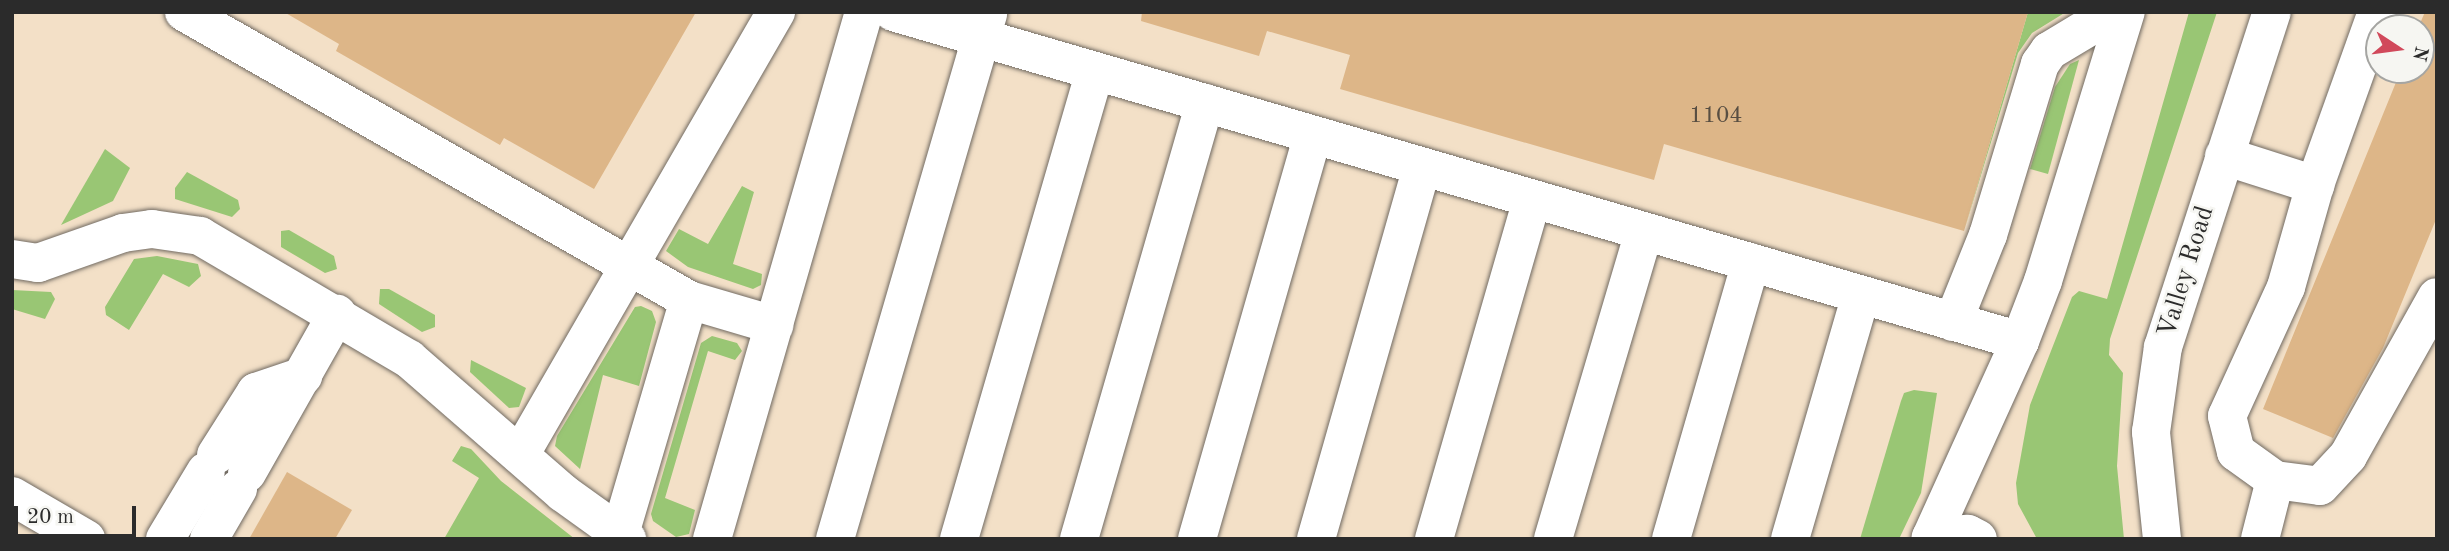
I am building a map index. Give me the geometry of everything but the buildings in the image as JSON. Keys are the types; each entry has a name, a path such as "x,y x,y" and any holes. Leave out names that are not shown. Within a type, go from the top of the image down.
{"street":[{"path":"184,12 689,300 774,325"},
{"path":"520,455 776,12"},
{"path":"712,539 864,12"},
{"path":"893,12 985,25 1095,71 2020,341"},
{"path":"1953,322 1988,235 2040,64 2049,51 2114,12"},
{"path":"1931,538 2020,341 2043,281 2126,12"},
{"name":"Valley Road","path":"2162,539 2151,467 2153,403 2180,289 2272,12"},
{"path":"2377,12 2315,185 2286,287 2227,416 2236,452 2275,480 2320,486 2348,456 2437,297"},
{"path":"835,539 985,25"},
{"path":"959,539 1095,71"},
{"path":"1079,539 1205,103"},
{"path":"1197,539 1312,135"},
{"path":"2224,156 2315,185"},
{"path":"1316,539 1422,167"},
{"path":"1434,539 1532,198"},
{"path":"12,259 38,263 122,233 178,230 237,255 337,314 424,370 520,455 623,536 689,300"},
{"path":"1553,539 1644,232"},
{"path":"1671,539 1751,262"},
{"path":"1790,539 1861,295"},
{"path":"165,539 227,472 303,376 337,314"},
{"path":"209,539 227,472"},
{"path":"2260,539 2275,480"},
{"path":"12,496 81,536"},
{"path":"1931,538 1968,534 1978,539"}],"green space":[{"path":"2028,12 2066,12 2032,33 2018,53 1964,231"},
{"path":"2189,12 2217,12 2110,339 2109,355 2123,373 2117,466 2124,539 2037,539 2018,504 2016,483 2030,405 2072,297 2079,291 2107,299"},
{"path":"2079,60 2048,174 2030,169 2055,87 2070,64"},
{"path":"105,149 130,168 113,201 61,225"},
{"path":"187,172 238,200 240,209 232,217 175,199 175,188"},
{"path":"742,186 754,192 733,264 762,274 761,285 753,289 688,267 666,251 679,229 708,244"},
{"path":"289,230 334,256 337,269 325,273 281,247 281,231"},
{"path":"157,256 198,264 201,276 189,287 163,274 129,330 106,315 105,307 134,259"},
{"path":"380,289 389,289 435,315 435,327 422,332 379,304"},
{"path":"12,290 51,292 55,299 45,319 12,309"},
{"path":"641,306 652,311 656,322 639,386 603,375 580,469 555,446 557,436 635,307"},
{"path":"712,336 737,343 742,351 735,360 708,351 665,498 695,510 689,534 676,537 653,521 651,514 701,343"},
{"path":"471,360 526,388 519,407 509,408 470,372"},
{"path":"1914,390 1937,393 1921,493 1899,539 1860,539 1901,401 1904,393"},
{"path":"461,446 471,449 501,481 575,539 444,539 479,478 452,461"}]}
